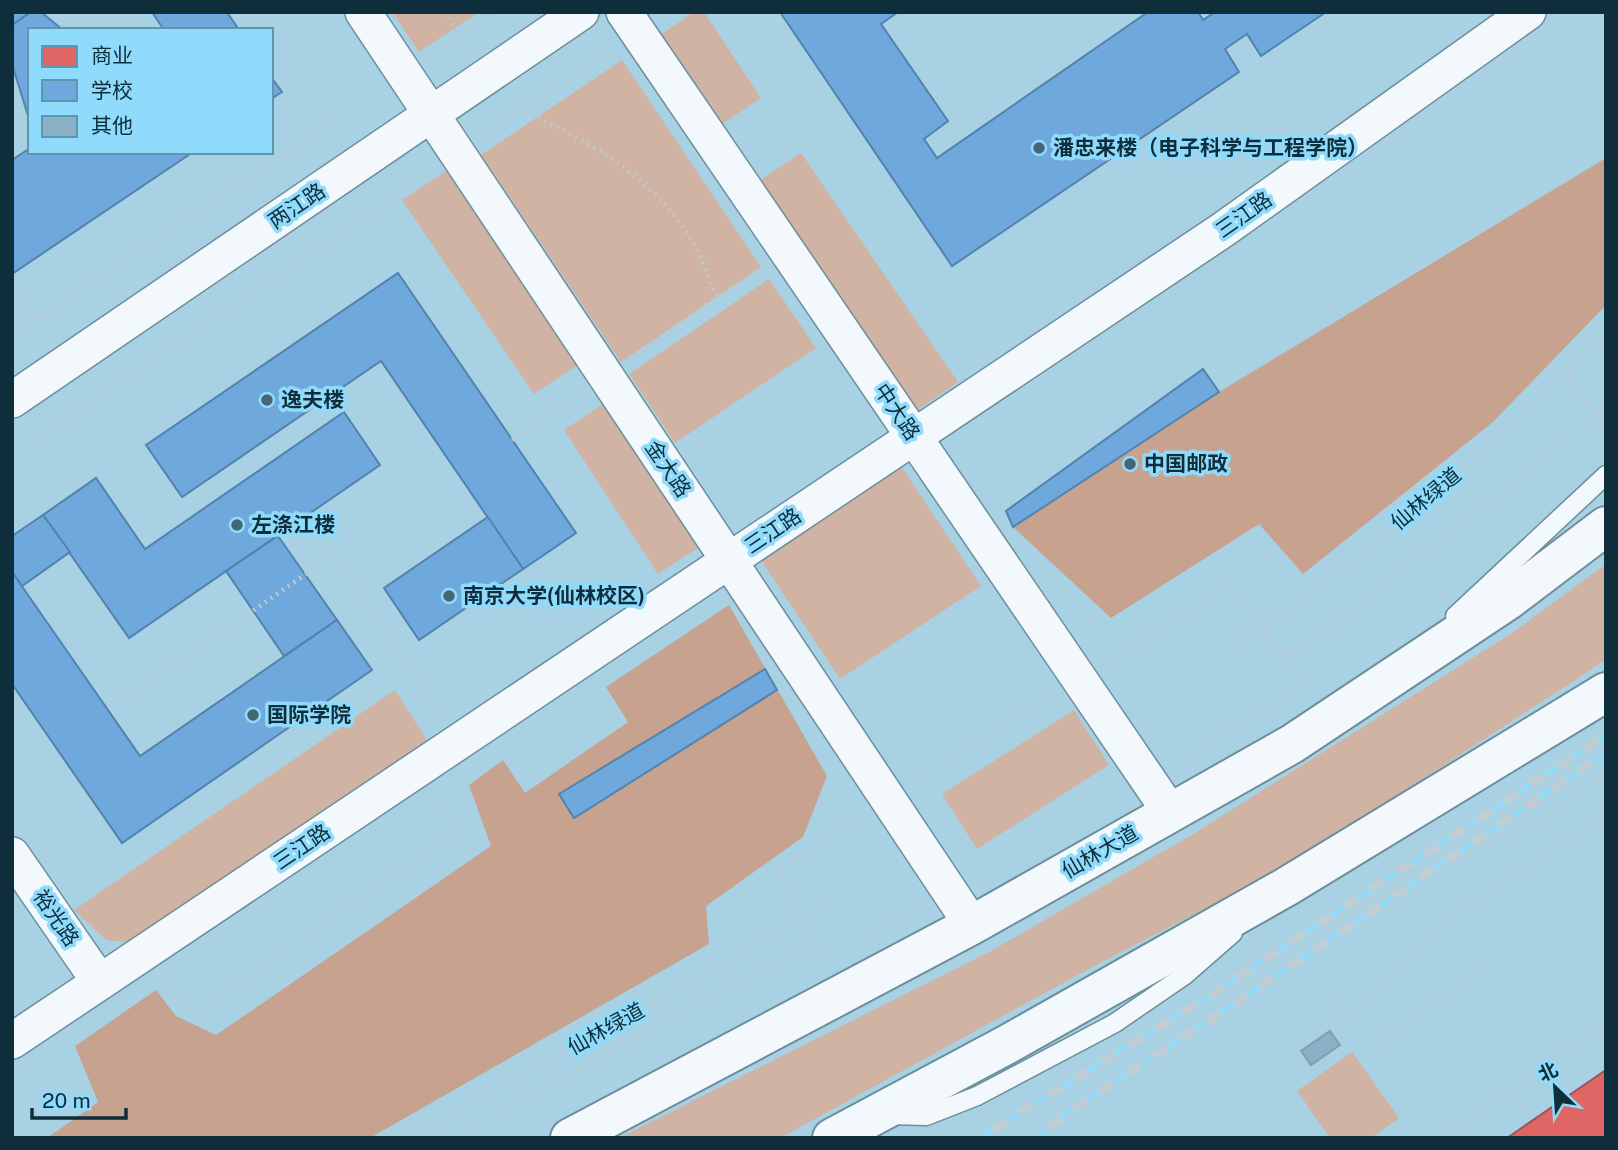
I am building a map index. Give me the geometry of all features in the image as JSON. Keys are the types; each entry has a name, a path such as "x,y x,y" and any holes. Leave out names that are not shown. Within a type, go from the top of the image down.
{"main road":[{"name":"仙林大道","path":"570,1138 972,925 1292,744 1507,601 1606,526"},
{"path":"832,1138 1008,1044 1286,887 1606,692"}],"street":[{"name":"金大路","path":"363,12 972,925"},
{"name":"两江路","path":"12,400 581,12"},
{"name":"三江路","path":"12,1041 1224,229 1528,12"},
{"name":"中大路","path":"632,23 1170,812"},
{"name":"裕光路","path":"12,855 99,981"}],"lane":[{"path":"1393,677 1566,510 1606,475"}],"path":[{"path":"444,12 456,28 457,34"},
{"path":"404,73 489,12"},
{"path":"12,455 524,112 632,23"},
{"path":"524,112 614,158 651,188 692,241 717,297"},
{"path":"12,337 334,120"},
{"path":"512,440 607,377 717,297 790,255"},
{"path":"12,290 35,321"},
{"name":"仙林绿道","path":"1233,643 1299,603 1373,544 1475,458 1606,337"},
{"path":"1567,373 1606,428"},
{"path":"1280,658 1338,622 1606,406"},
{"path":"121,702 335,554 459,741"},
{"path":"841,953 829,960 803,917 780,870 887,798 1230,584 1302,688 1147,778"},
{"path":"139,955 194,1015 457,831 422,767"},
{"path":"1223,976 1551,813 1606,772"},
{"path":"1355,1011 1434,930 1606,812"},
{"path":"853,946 949,890"},
{"name":"仙林绿道","path":"408,1138 830,903"},
{"path":"454,1138 727,988 820,945"},
{"path":"1378,1044 1488,967"},
{"path":"1319,1009 1334,1000 1345,1018"},
{"path":"1443,1135 1606,1024"}],"shaded area":[{"path":"392,12 479,12 419,52"},
{"path":"694,12 704,12 761,98 716,128 657,37"},
{"path":"622,60 761,267 621,362 481,155"},
{"path":"801,153 958,382 913,413 756,183"},
{"path":"1606,158 1606,305 1493,422 1303,574 1259,524 1111,618 1013,527 1219,392"},
{"path":"446,171 578,365 534,394 402,200"},
{"path":"769,279 816,348 675,443 629,374"},
{"path":"605,403 699,547 658,574 564,430"},
{"path":"901,466 981,586 840,679 760,559"},
{"path":"1606,564 1606,659 1291,864 1098,964 780,1138 619,1138 991,951 1190,836 1512,633"},
{"path":"729,605 827,776 803,837 706,906 709,944 370,1138 47,1138 98,1102 75,1046 156,990 176,1016 216,1035 491,846 469,785 503,760 525,793 628,722 606,687"},
{"path":"395,690 427,740 127,942 106,940 74,910"},
{"path":"1074,710 1109,765 977,849 942,794"},
{"path":"1352,1052 1399,1118 1371,1138 1330,1138 1297,1091"}],"building: 商业":[{"path":"1606,1070 1606,1138 1507,1138"}],"building: 学校":[{"path":"12,12 31,12 12,25"},
{"path":"31,12 41,12 61,28 28,28 28,116 12,64 12,25"},
{"path":"152,12 227,12 238,28 163,28"},
{"name":"潘忠来楼（电子科学与工程学院）","path":"780,12 898,12 881,24 948,121 924,139 937,158 1148,12 1198,12 1203,20 1215,12 1326,12 1261,56 1247,34 1225,49 1239,72 952,266"},
{"path":"273,80 282,92 273,98"},
{"path":"28,149 28,154 190,154 12,274 12,160"},
{"name":"逸夫楼","path":"398,273 576,533 523,569 381,361 182,497 146,445"},
{"path":"1203,369 1219,392 1013,527 1006,511"},
{"name":"左涤江楼","path":"344,412 380,465 129,638 43,515 96,478 145,549"},
{"path":"43,515 70,552 22,586 12,572 12,536"},
{"path":"488,517 523,569 419,640 384,588"},
{"path":"278,536 337,620 284,656 226,571"},
{"name":"国际学院","path":"12,572 140,756 337,620 372,670 122,843 12,684"},
{"path":"765,669 777,690 574,818 559,794"}],"building: 其他":[{"path":"1330,1031 1340,1045 1311,1065 1301,1051"}],"railway":[{"path":"979,1138 1208,997 1606,735"},
{"path":"1035,1138 1070,1111 1231,1006 1606,753"}],"place":[{"name":"潘忠来楼（电子科学与工程学院）","path":"1039,148"},
{"name":"逸夫楼","path":"267,400"},
{"name":"中国邮政","path":"1130,464"},
{"name":"左涤江楼","path":"237,525"},
{"name":"南京大学(仙林校区)","path":"449,596"},
{"name":"国际学院","path":"253,715"}]}
